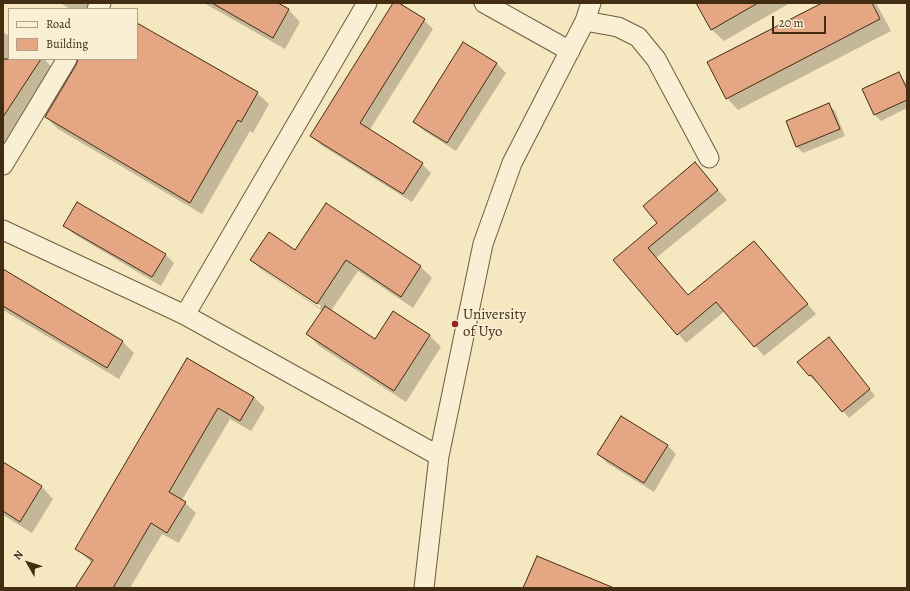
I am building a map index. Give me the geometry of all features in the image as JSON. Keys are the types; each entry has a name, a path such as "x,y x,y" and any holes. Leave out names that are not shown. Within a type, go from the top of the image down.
{"street":[{"path":"185,315 367,3"},
{"path":"484,3 570,50"},
{"path":"424,588 439,456 483,244 512,163 585,21 591,3"},
{"path":"585,21 618,27 638,37 656,59 709,158"},
{"path":"3,165 66,60"},
{"path":"3,230 185,315 439,456"}],"building":[{"path":"212,3 278,3 289,9 273,38"},
{"path":"393,3 399,3 425,19 360,123 423,163 403,194 310,136"},
{"path":"696,3 758,3 711,30"},
{"path":"822,3 872,3 880,19 726,99 707,62"},
{"path":"138,24 258,92 241,122 238,120 190,203 45,117 78,60 138,60"},
{"path":"463,42 497,63 447,143 413,122"},
{"path":"3,59 40,60 3,117"},
{"path":"899,72 907,89 907,100 874,115 862,89"},
{"path":"829,103 840,129 796,147 786,121"},
{"path":"695,162 718,190 648,248 688,295 754,241 808,304 754,347 716,302 677,335 613,260 657,223 643,206"},
{"path":"77,202 166,254 152,277 63,226"},
{"path":"326,203 421,266 401,297 346,260 317,304 250,260 269,232 295,250"},
{"path":"3,269 123,341 107,368 3,306"},
{"path":"325,306 375,339 393,311 430,335 394,391 306,334"},
{"path":"829,337 870,389 842,412 811,375 809,376 797,362"},
{"path":"187,358 254,397 240,421 218,408 169,492 186,502 167,533 151,523 113,588 75,588 93,560 75,549"},
{"path":"621,416 668,445 644,483 597,454"},
{"path":"3,462 42,486 20,522 3,511"},
{"path":"537,556 614,588 523,588"}],"place":[{"name":"University of Uyo","path":"455,324"}]}
